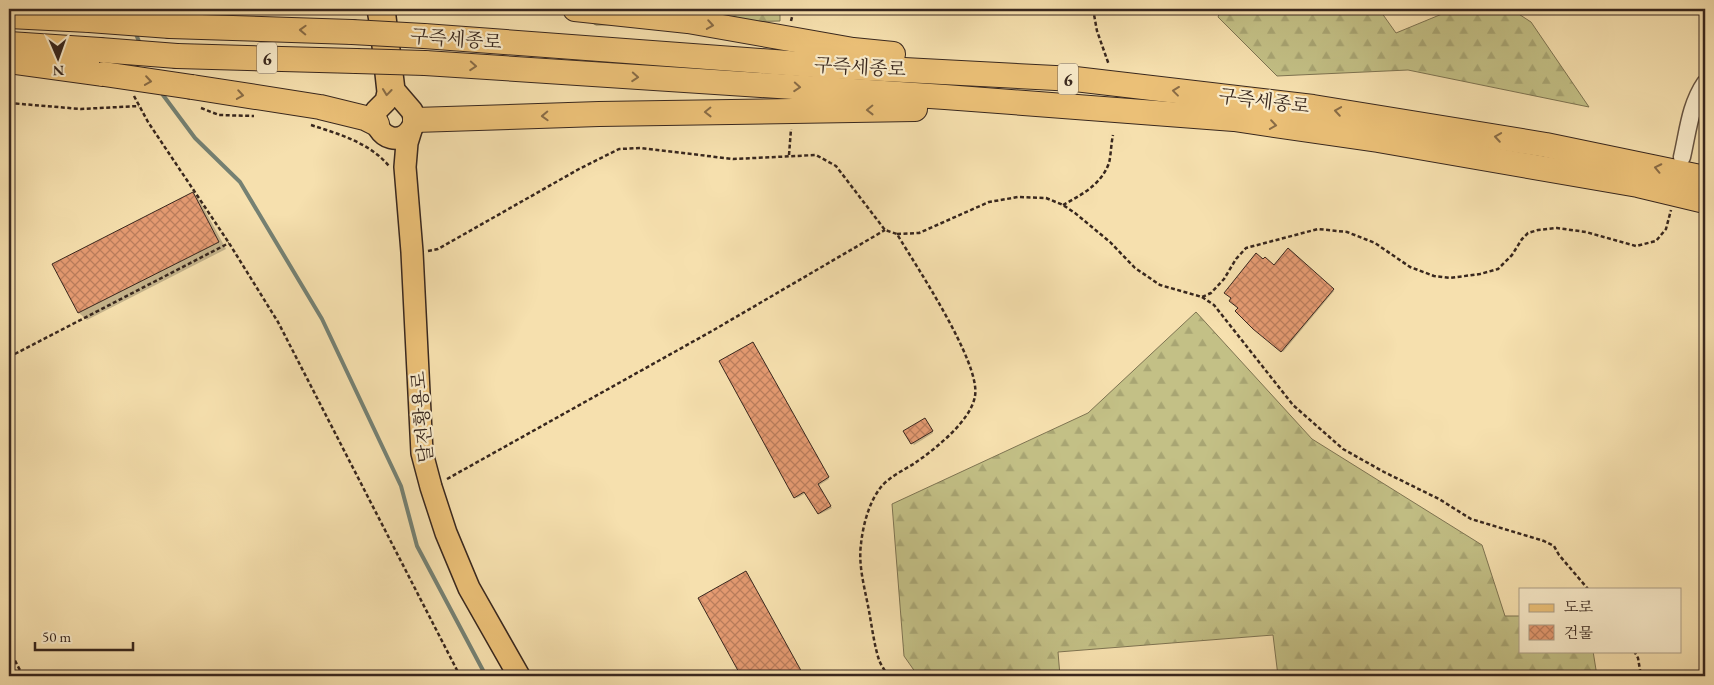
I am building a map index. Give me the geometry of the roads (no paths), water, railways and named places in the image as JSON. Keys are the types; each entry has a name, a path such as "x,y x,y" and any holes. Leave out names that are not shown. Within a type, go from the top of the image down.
{"highway":[{"path":"575,9 688,21 853,50 926,58 1027,65 1150,88"},
{"name":"구즉세종로","path":"9,16 170,26 424,36 818,65 1075,79 1313,107 1546,145 1705,178"},
{"name":"구즉세종로","path":"9,44 177,56 424,63 946,97 1234,119 1378,140 1638,185 1705,201"},
{"path":"9,61 320,107 365,118 381,130"},
{"path":"413,125 600,114 916,109 1016,113 1128,121 1234,119"}],"main road":[{"path":"378,9 382,27 388,92 386,100 376,111 381,130 397,145 405,167"},
{"path":"384,9 394,90 412,111 413,125 407,143 405,167"},
{"path":"381,130 394,138 400,138 406,136 413,125"},
{"name":"달전황용로","path":"405,167 412,252 422,453 446,533 470,588 519,676"}],"street":[{"path":"1682,157 1691,112 1697,94 1705,83"}],"waterway":[{"path":"135,32 141,46"},
{"path":"160,91 195,138 240,182 322,319 401,486 417,546 486,676"}]}
